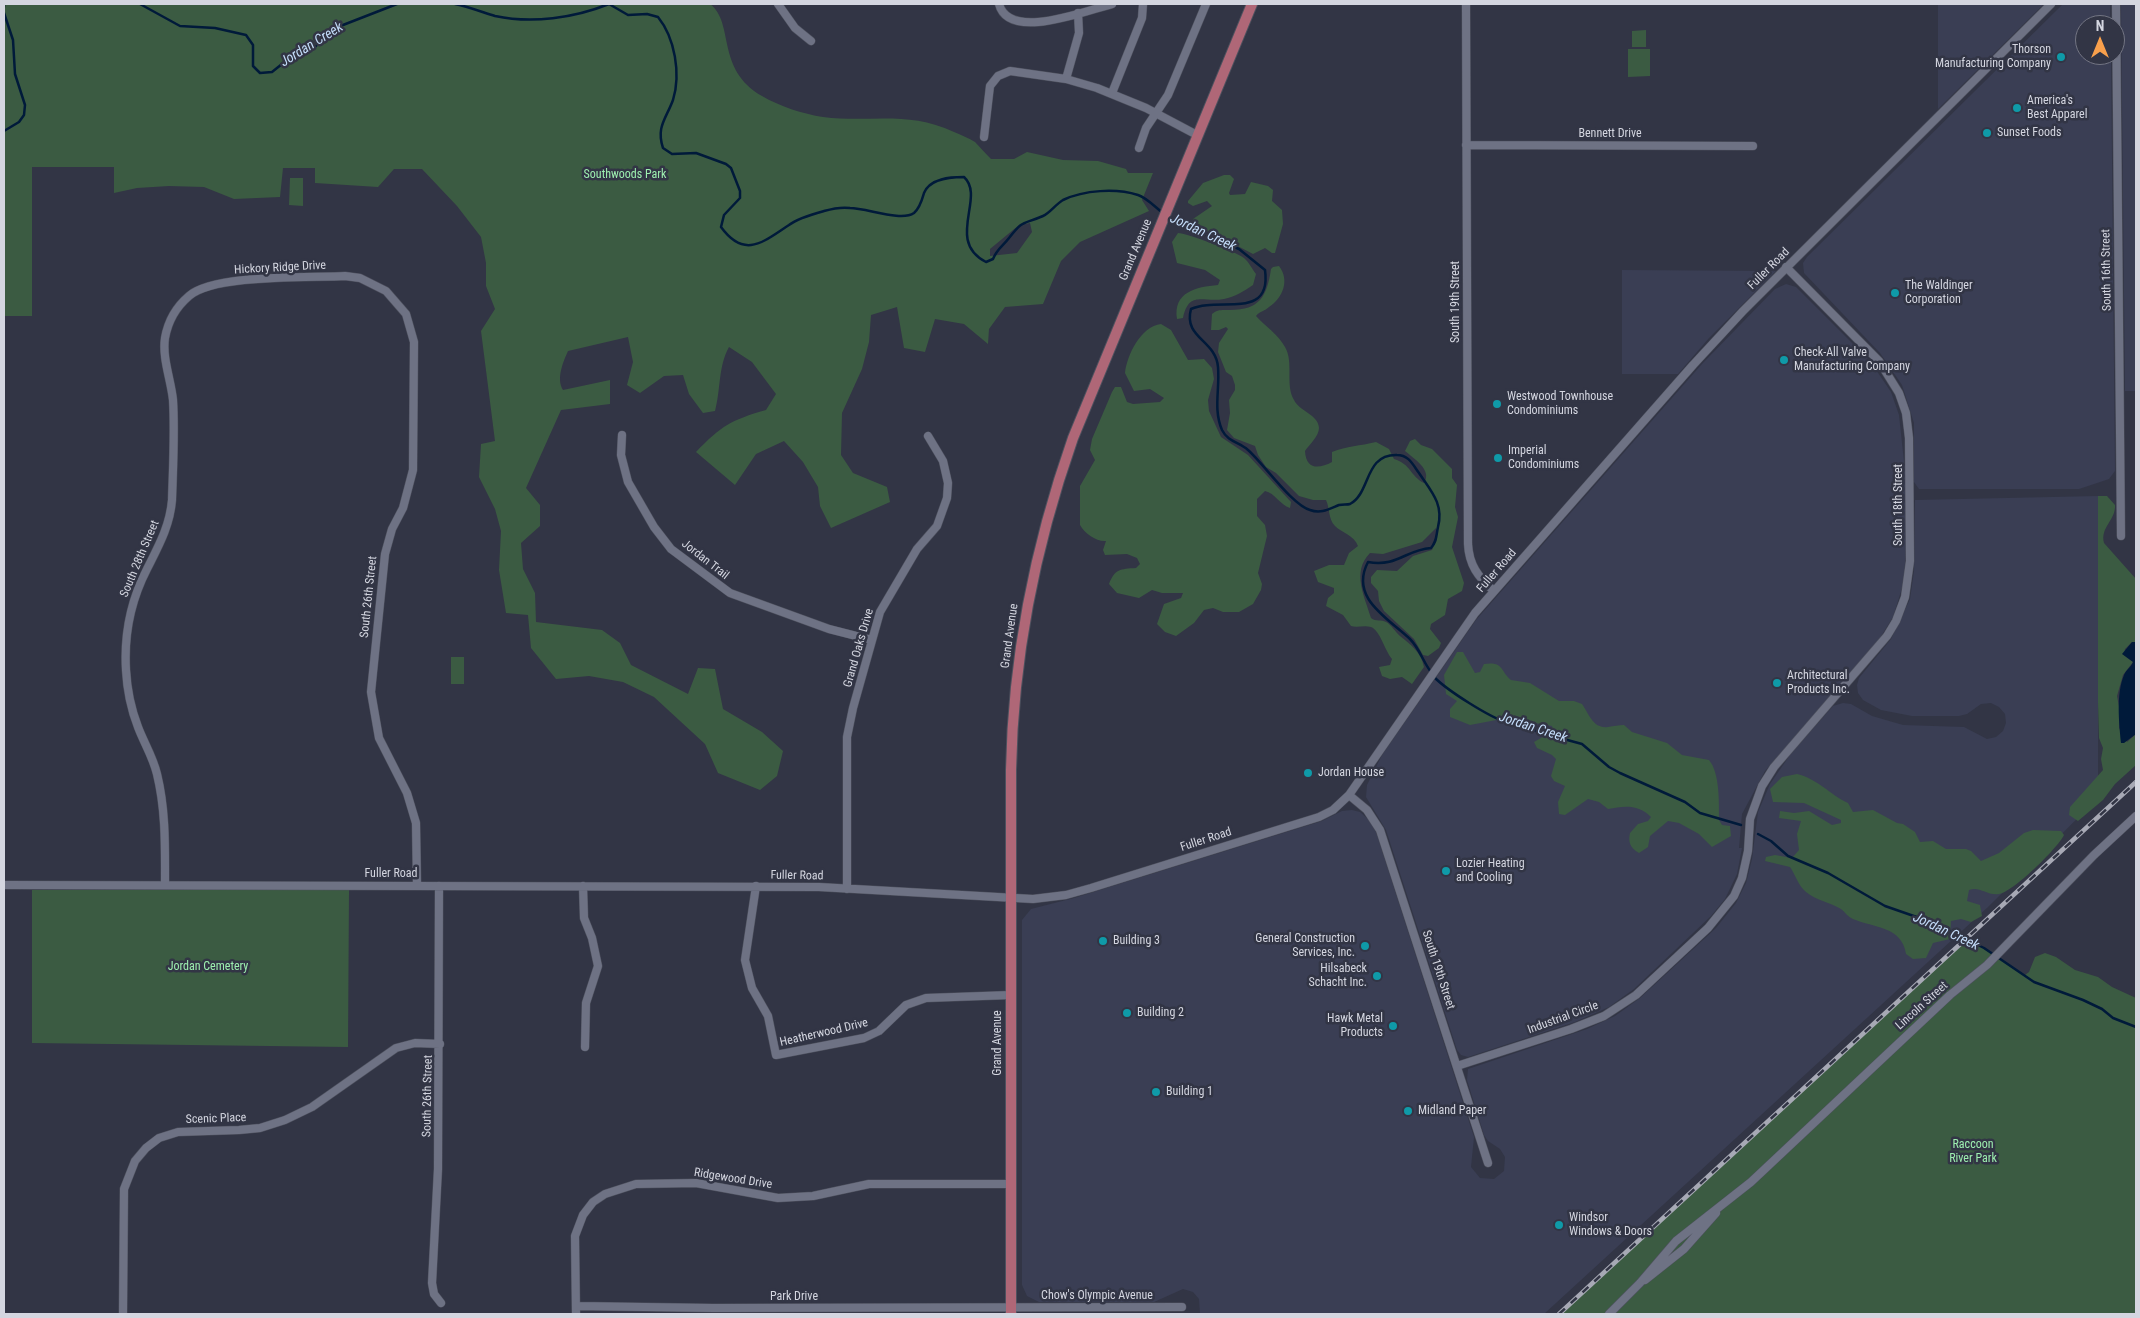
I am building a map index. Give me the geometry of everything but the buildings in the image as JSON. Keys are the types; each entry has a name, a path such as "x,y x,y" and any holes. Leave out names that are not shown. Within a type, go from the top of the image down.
{"main road":[{"name":"Grand Avenue","path":"1011,1311 1011,770 1014,700 1031,584 1058,482 1072,438 1252,4"}],"street":[{"path":"778,4 795,28 811,41"},
{"path":"999,4 1000,9 1008,18 1023,22 1047,21 1112,4"},
{"path":"1112,94 1142,18 1143,4"},
{"path":"1139,148 1146,128 1168,95 1206,4"},
{"name":"South 19th Street","path":"1466,4 1468,556 1477,574 1494,591"},
{"name":"Fuller Road","path":"4,885 756,886 1011,898 1052,897 1091,888 1333,810 1349,795 1440,662 1494,591 1692,365 1786,267 2051,4"},
{"name":"South 16th Street","path":"2116,4 2121,536"},
{"path":"1066,79 1079,33 1078,13"},
{"path":"984,137 990,86 998,76 1015,71 1066,79 1112,94 1157,113 1197,135"},
{"name":"Bennett Drive","path":"1466,145 1753,146"},
{"name":"South 18th Street","path":"1708,928 1734,896 1742,878 1748,851 1750,819 1762,786 1774,767 1877,651 1896,621 1909,580 1910,462 1906,413 1892,380 1878,361 1786,267"},
{"name":"Hickory Ridge Drive","path":"167,327 176,309 191,294 209,285 229,281 345,276 360,278 386,291 402,309"},
{"name":"South 26th Street","path":"402,309 411,328 414,342 413,470 403,508 392,529 385,554 371,692 379,738 407,793 416,823 417,885"},
{"name":"South 28th Street","path":"165,885 162,794 156,771 133,712 126,671 126,650 134,601 166,530 172,503 173,400 164,354 167,327"},
{"name":"Jordan Trail","path":"622,436 622,455 628,482 654,527 672,549 730,592 829,629 872,640"},
{"name":"Grand Oaks Drive","path":"846,889 848,727 880,612 917,548 937,526 946,506 947,475 943,461 928,436"},
{"name":"South 19th Street","path":"1349,795 1367,810 1380,830 1488,1163"},
{"name":"Lincoln Street","path":"1609,1314 1640,1283 1676,1241 1719,1209 1950,995 1987,965 2094,855 2136,816"},
{"name":"South 26th Street","path":"439,886 440,1044 438,1169 432,1283 434,1294 440,1304"},
{"path":"583,886 584,918 592,938 598,966 586,1003 585,1047"},
{"name":"Heatherwood Drive","path":"756,886 745,960 752,988 768,1016 776,1055 864,1038 879,1031 906,1005 926,998 1011,996"},
{"name":"Industrial Circle","path":"1457,1066 1571,1029 1604,1016 1636,994 1708,928"},
{"name":"Scenic Place","path":"123,1314 124,1189 135,1161 146,1148 159,1138 178,1132 246,1129 285,1120 312,1107 396,1048 415,1043 440,1044"},
{"name":"Ridgewood Drive","path":"576,1310 576,1236 583,1215 593,1202 605,1194 636,1184 696,1183 778,1198 813,1196 869,1184 1011,1184"},
{"name":"Chow's Olympic Avenue","path":"1011,1311 1182,1307"},
{"name":"Park Drive","path":"576,1310 1011,1311"}],"shaded area":[{"path":"1938,4 2044,4 1938,109"},
{"path":"2063,4 2110,4 2110,15 2075,15 2075,65 2111,65 2115,471 2109,479 2079,489 1919,489 1914,482 1914,423 1902,385 1880,353 1804,273 1803,263"},
{"path":"2121,4 2136,4 2136,391 2125,391 2122,65 2125,65 2125,15 2121,15"},
{"path":"1622,270 1776,271 1709,338 1678,374 1622,374"},
{"path":"1786,284 1796,287 1870,361 1891,392 1899,415 1905,471 1906,554 1903,585 1893,617 1875,646 1765,771 1742,814 1739,848 1742,848 1737,874 1725,899 1711,916 1634,989 1609,1007 1575,1022 1468,1057 1461,1055 1457,1050 1386,830 1366,797 1367,785 1382,755 1476,620 1702,364 1775,289"},
{"path":"2098,496 2098,798 1988,907 1544,1314 1200,1314 1199,1299 1193,1292 1183,1289 1154,1302 1039,1302 1027,1296 1022,1285 1022,920 1031,909 1074,898 1322,821 1342,811 1352,810 1360,812 1369,820 1376,832 1474,1137 1471,1167 1480,1178 1494,1179 1504,1171 1505,1157 1500,1149 1488,1141 1484,1135 1467,1080 1468,1069 1587,1029 1615,1016 1640,998 1716,928 1736,903 1746,883 1752,859 1758,812 1770,784 1790,755 1833,706 1843,703 1851,704 1872,716 1903,725 1964,727 1987,739 1996,737 2003,731 2006,723 2005,714 1999,707 1991,703 1981,704 1967,714 1959,716 1912,716 1881,710 1863,700 1858,693 1857,685 1859,678 1891,639 1910,599 1914,571 1915,500"}],"green space":[{"name":"Southwoods Park","path":"4,4 710,4 717,12 722,23 731,60 738,73 747,85 762,96 783,106 823,117 905,119 937,125 975,142 991,159 1014,159 1027,152 1063,160 1098,161 1126,169 1128,173 1153,173 1142,200 1149,211 1080,242 1061,261 1043,304 1005,307 989,329 988,344 964,324 935,319 925,352 904,348 897,307 871,315 869,342 862,369 842,413 841,455 853,473 887,487 890,502 831,528 820,506 818,487 803,462 784,441 756,454 735,485 696,452 727,425 766,410 776,394 752,362 729,347 721,370 715,411 703,413 689,394 683,375 664,376 640,393 627,385 633,362 628,337 568,351 560,376 563,390 610,380 610,404 561,410 526,488 540,505 540,526 521,543 523,569 535,593 536,622 602,630 620,643 631,665 688,694 698,668 715,669 723,709 762,732 783,751 777,776 760,790 718,773 705,744 654,697 623,682 589,676 556,679 531,648 528,615 506,613 499,570 501,531 495,509 479,477 481,444 495,441 481,331 495,309 486,286 486,263 481,237 457,206 422,169 394,169 378,187 315,183 315,168 283,168 280,197 234,199 204,187 169,186 137,188 114,193 114,167 32,167 32,316 4,316","holes":["1030,223 1032,232 1017,253 990,256 990,249 1019,225"]},
{"path":"1646,30 1646,47 1632,47 1632,31"},
{"path":"1628,49 1650,49 1650,76 1628,77"},
{"path":"1224,175 1230,175 1234,179 1230,195 1245,194 1251,182 1268,186 1273,190 1272,201 1282,210 1283,224 1275,253 1265,248 1253,254 1224,237 1216,236 1192,224 1193,219 1212,206 1207,201 1193,206 1188,201 1203,183"},
{"path":"290,178 303,178 303,206 289,205"},
{"path":"1178,233 1211,243 1244,258 1256,274 1253,285 1239,294 1228,298 1193,301 1186,309 1183,318 1177,319 1177,310 1182,297 1202,287 1218,285 1220,280 1205,270 1177,263 1172,242"},
{"path":"1279,266 1284,277 1281,294 1274,303 1256,316 1275,334 1285,347 1289,360 1291,394 1297,404 1312,416 1318,424 1317,434 1305,451 1308,462 1314,466 1322,466 1332,462 1332,452 1376,442 1389,449 1394,459 1404,464 1424,483 1426,473 1424,469 1405,451 1410,441 1415,439 1421,445 1432,449 1452,469 1452,478 1457,485 1455,507 1458,517 1452,547 1464,583 1462,591 1448,599 1445,615 1431,624 1430,629 1441,643 1439,648 1428,656 1423,655 1414,639 1384,611 1379,601 1378,591 1371,583 1371,577 1377,570 1397,571 1413,556 1432,550 1437,539 1436,528 1422,542 1383,554 1370,553 1364,560 1361,568 1361,585 1371,618 1388,623 1421,657 1424,667 1412,684 1402,677 1390,679 1382,676 1379,667 1390,665 1392,659 1380,636 1374,629 1368,626 1351,626 1343,615 1326,606 1328,598 1334,593 1334,588 1318,582 1314,571 1329,565 1344,565 1349,553 1358,546 1354,539 1333,523 1326,500 1313,500 1299,496 1276,473 1266,467 1258,455 1255,446 1234,438 1227,430 1230,413 1229,400 1235,390 1235,385 1232,376 1226,372 1218,352 1219,343 1228,329 1226,327 1219,330 1211,330 1212,314 1218,311 1240,309 1255,304 1264,294 1271,269"},
{"path":"1161,324 1171,330 1188,360 1204,359 1212,368 1214,379 1208,400 1209,411 1221,437 1248,455 1291,502 1290,508 1265,491 1257,499 1257,516 1265,525 1267,536 1258,573 1262,584 1261,590 1253,604 1239,612 1223,612 1213,608 1204,610 1194,623 1176,636 1165,632 1157,624 1164,604 1181,598 1183,593 1162,593 1152,590 1139,598 1117,593 1109,584 1111,579 1119,571 1136,568 1140,564 1137,558 1127,554 1105,555 1103,550 1106,541 1091,536 1080,525 1080,486 1095,460 1090,450 1092,439 1115,387 1121,387 1127,402 1133,404 1160,402 1164,398 1150,389 1134,391 1125,373 1136,342 1147,330"},
{"path":"2098,496 2107,496 2115,505 2113,515 2104,532 2104,543 2136,579 2136,642 2132,642 2125,649 2124,655 2133,662 2123,675 2117,696 2120,712 2119,728 2127,742 2136,734 2136,765 2115,784 2103,800 2078,821 2069,815 2070,807 2103,770 2101,759 2103,748 2099,738 2098,703"},
{"path":"1457,652 1463,652 1475,673 1480,672 1484,664 1498,665 1511,680 1530,683 1559,701 1574,701 1582,704 1592,720 1599,726 1624,725 1632,732 1667,743 1682,755 1709,760 1717,780 1719,820 1722,825 1730,826 1731,836 1712,847 1699,834 1679,823 1668,821 1650,836 1648,847 1639,853 1632,847 1629,839 1630,833 1638,824 1648,821 1651,817 1641,810 1631,807 1608,809 1599,802 1588,799 1565,815 1559,814 1558,802 1565,786 1554,781 1551,776 1556,759 1537,748 1534,742 1553,731 1552,726 1507,718 1470,725 1450,717 1450,709 1457,701 1446,694 1444,675"},
{"path":"451,657 464,657 464,684 451,684"},
{"path":"1797,774 1811,779 1848,803 1853,812 1873,810 1897,823 1903,824 1915,832 1920,842 1933,841 1946,849 1966,849 1971,851 1981,861 1999,853 2024,833 2033,830 2061,831 2064,835 2053,850 2034,869 2006,891 1999,894 1991,894 1977,889 1969,890 1967,901 1980,905 1982,916 1971,922 1961,919 1951,921 1950,939 1933,943 1926,958 1913,959 1906,954 1899,938 1893,933 1851,918 1841,909 1806,892 1790,867 1765,861 1766,857 1775,855 1792,858 1799,850 1797,834 1801,821 1779,818 1780,811 1794,813 1809,811 1832,825 1841,823 1841,820 1804,803 1773,802 1770,789 1782,777"},
{"name":"Jordan Cemetery","path":"32,890 349,890 348,1047 32,1043"},
{"name":"Raccoon River Park","path":"1968,941 1984,948 2025,975 2029,972 2035,957 2045,953 2056,957 2075,970 2098,977 2112,987 2136,998 2136,1314 1559,1314 1958,945"}],"water":[{"path":"2132,642 2136,642 2136,734 2124,743 2121,743 2119,708 2121,683 2133,662 2122,654"}],"waterway":[{"name":"Jordan Creek","path":"140,4 180,26 215,28 246,35 253,45 253,66 260,73 272,72 287,60 302,55 315,47 326,35 343,25 397,4"},
{"name":"Jordan Creek","path":"455,4 495,16 524,19 567,16 609,4 628,15 647,14 658,17 669,35 676,68 673,100 661,129 663,148 672,154 696,153 726,164 731,168 740,191 740,198 724,215 721,227 738,243 746,245 755,244 771,237 801,218 833,209 857,209 901,216 908,215 918,209 924,193 931,184 941,179 953,177 964,177 970,186 968,243 974,253 986,262 993,259 998,250 1021,225 1046,215 1063,200 1080,194 1120,191 1138,195 1145,198 1163,213"},
{"name":"Jordan Creek","path":"4,13 13,40 15,74 25,105 24,115 19,122 4,131"},
{"name":"Jordan Creek","path":"1167,217 1239,249 1265,270 1265,286 1260,296 1252,301 1241,304 1203,306 1191,309 1190,319 1192,326 1216,358 1218,367 1218,414 1224,434 1245,447 1295,501 1310,510 1321,511 1339,505 1350,504 1362,492 1373,467 1386,456 1401,455 1408,459 1432,492 1438,505 1439,519 1435,541 1431,548 1422,549 1387,562 1368,562 1363,575 1363,586 1367,597 1382,615 1410,639 1431,672"},
{"name":"Jordan Creek","path":"1434,677 1469,703 1500,720 1582,744 1609,767 1620,773 1685,802 1700,813 1741,825"},
{"name":"Jordan Creek","path":"1758,834 1771,841 1788,856 1828,873 1885,906 1931,922 1984,948 2034,982 2083,1000 2102,1009 2113,1018 2136,1027"}],"railway":[{"path":"1559,1314 2136,782"}],"place":[{"name":"Thorson Manufacturing Company","path":"2061,57"},
{"name":"America's Best Apparel","path":"2017,108"},
{"name":"Sunset Foods","path":"1987,133"},
{"name":"The Waldinger Corporation","path":"1895,293"},
{"name":"Check-All Valve Manufacturing Company","path":"1784,360"},
{"name":"Westwood Townhouse Condominiums","path":"1497,404"},
{"name":"Imperial Condominiums","path":"1498,458"},
{"name":"Architectural Products Inc.","path":"1777,683"},
{"name":"Jordan House","path":"1308,773"},
{"name":"Lozier Heating and Cooling","path":"1446,871"},
{"name":"Building 3","path":"1103,941"},
{"name":"General Construction Services, Inc.","path":"1365,946"},
{"name":"Hilsabeck Schacht Inc.","path":"1377,976"},
{"name":"Building 2","path":"1127,1013"},
{"name":"Hawk Metal Products","path":"1393,1026"},
{"name":"Building 1","path":"1156,1092"},
{"name":"Midland Paper","path":"1408,1111"},
{"name":"Windsor Windows & Doors","path":"1559,1225"}]}
